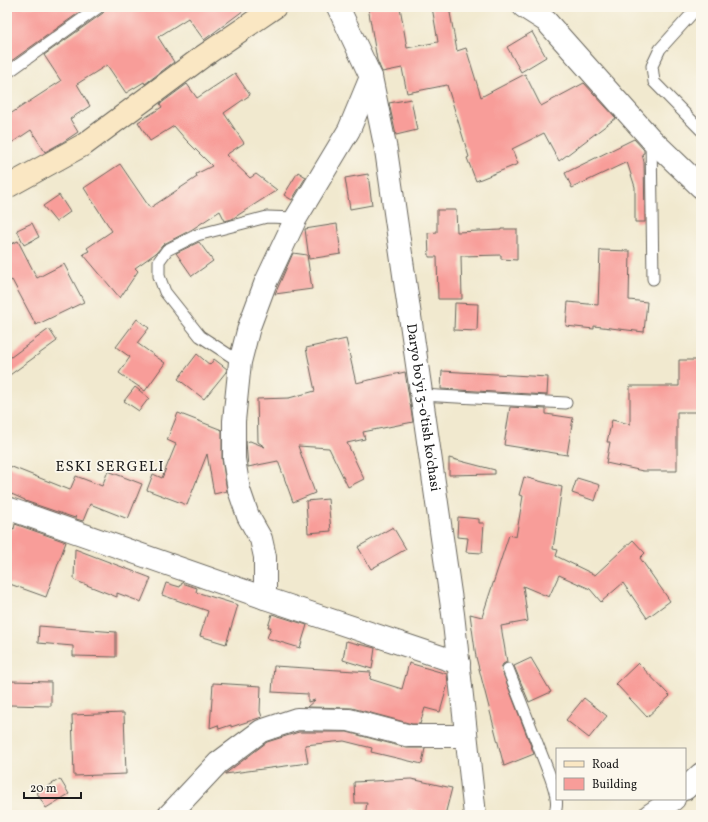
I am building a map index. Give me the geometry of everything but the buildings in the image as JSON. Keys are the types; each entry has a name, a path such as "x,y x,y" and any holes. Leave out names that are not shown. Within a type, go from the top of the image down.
{"street":[{"path":"7,186 85,144 202,57 275,7"},
{"name":"Daryo bo'yi 3-o'tish ko'chasi","path":"338,7 371,77 386,150 459,663 475,815"},
{"path":"524,7 546,21 651,139 701,187"},
{"path":"265,598 265,557 261,539 248,516 239,490 234,459 234,421 240,362 248,327 262,291 296,218 349,130 371,77"},
{"path":"7,508 265,598 459,663"},
{"path":"169,815 218,763 261,730 297,719 349,720 410,736 466,736"},
{"path":"686,789 701,774"},
{"path":"650,815 672,800"}],"lane":[{"path":"7,73 99,7"},
{"path":"698,7 660,49 652,66 654,82 701,130"},
{"path":"651,139 653,279"},
{"path":"240,362 200,336 165,292 159,276 159,261 167,250 197,235 267,218 296,218"},
{"path":"421,395 566,403"},
{"path":"508,669 556,794 556,811 554,815"}],"district":[{"name":"ESKI SERGELI","path":"110,467"}]}
